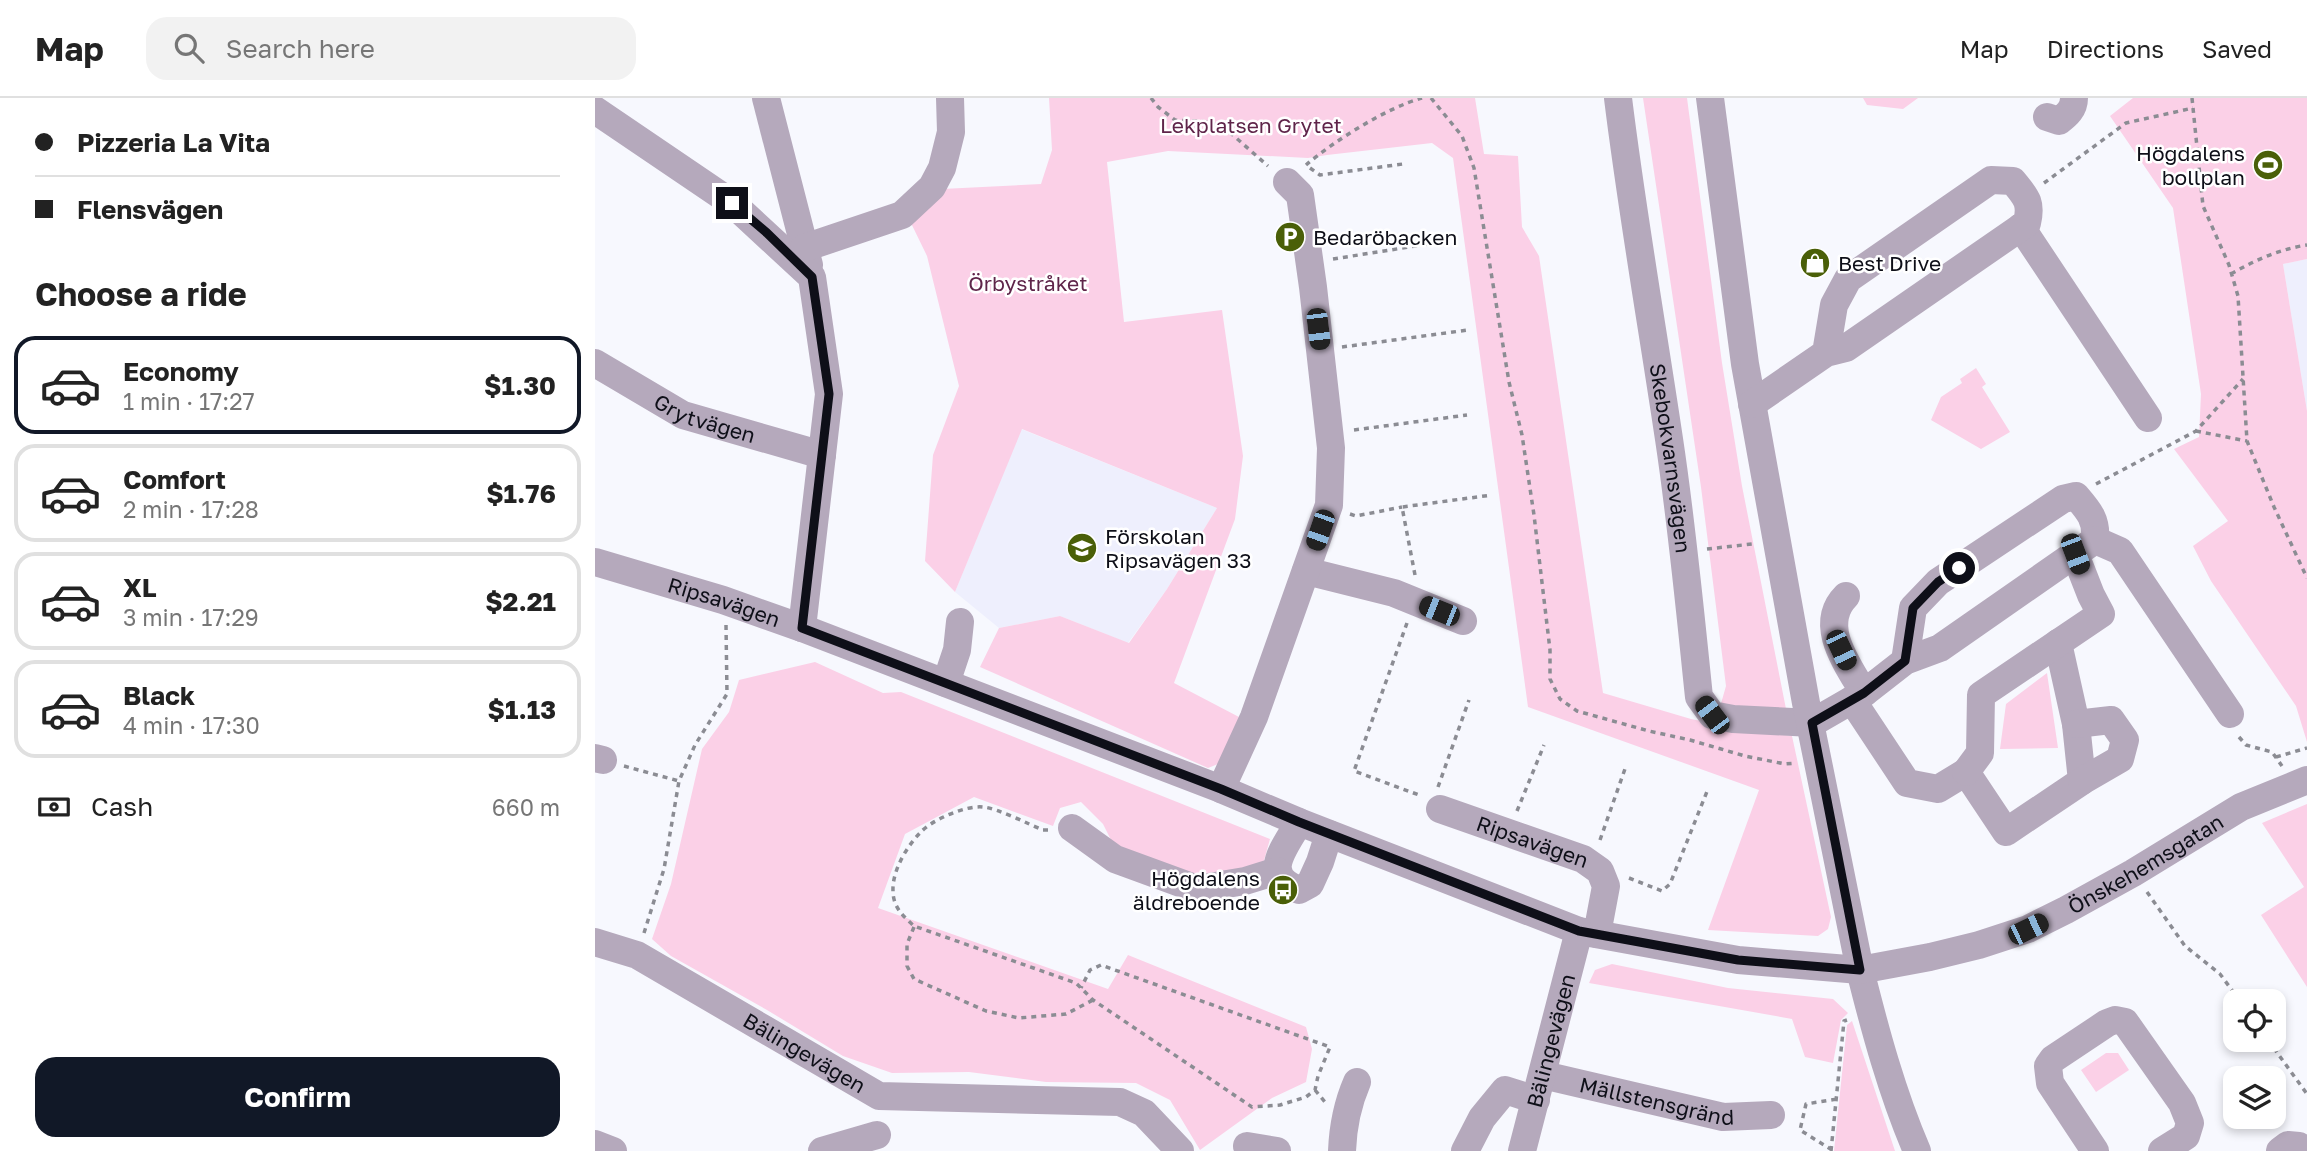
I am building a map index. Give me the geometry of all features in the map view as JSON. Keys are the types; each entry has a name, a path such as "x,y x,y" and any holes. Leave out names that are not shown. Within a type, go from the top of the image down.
{"street":[{"path":"766,98 812,277 829,394 802,628"},
{"path":"804,247 902,215 932,187 942,168 951,132 950,98"},
{"name":"Skebokvarnsvägen","path":"1618,98 1629,186 1669,439 1699,697 1712,715 1733,719 1812,723"},
{"path":"1710,98 1745,364 1860,970 1908,1131 1917,1151"},
{"path":"2047,117 2059,121 2068,115 2074,98"},
{"path":"595,110 732,203 812,277"},
{"path":"1752,404 1826,353 1846,348 2027,223 2030,210 2026,197 2013,181 1991,180 1848,279 1834,305 1826,353"},
{"path":"1221,789 1254,717 1328,509 1329,434 1310,263 1300,195 1287,182"},
{"path":"747,216 791,197"},
{"path":"2021,227 2148,418"},
{"name":"Grytvägen","path":"595,363 683,415 822,455"},
{"path":"1812,723 1858,697 1905,661 1940,648 2085,547 2097,527 2076,496 2063,499 1938,582 1913,608 1905,661"},
{"path":"1846,596 1836,606 1835,636 1858,697 1907,783 1938,789 1966,772 1980,753 1981,695 2101,614 2091,596 2085,547"},
{"path":"2085,547 2120,551 2230,714"},
{"name":"Ripsavägen","path":"595,562 723,600 802,628 1588,932 1738,960 1860,970"},
{"path":"1306,571 1394,593 1463,621"},
{"path":"946,683 957,650 960,622"},
{"path":"2058,643 2076,724 2081,781"},
{"path":"1966,772 2006,832 2081,781 2120,759 2125,740 2111,720 2076,724"},
{"name":"Önskehemsgatan","path":"1860,970 1930,957 2028,929 2133,873 2295,774"},
{"name":"Ripsavägen","path":"1436,805 1583,859 1596,868 1606,886 1588,932"},
{"path":"1299,822 1276,864 1277,871 1287,886 1299,890 1310,884 1329,834"},
{"path":"1072,828 1115,859 1197,889 1245,881 1277,871"},
{"name":"Bälingevägen","path":"1522,1151 1588,932"},
{"name":"Bälingevägen","path":"595,942 637,955 879,1096 1120,1102 1144,1113 1179,1151"},
{"path":"2095,1151 2050,1083 2048,1066 2053,1059 2115,1020 2125,1022 2182,1104 2190,1124 2181,1146"},
{"path":"1342,1151 1343,1123 1357,1082"},
{"name":"Mällstensgränd","path":"1465,1151 1482,1118 1504,1090 1540,1088 1723,1117 1771,1115"},
{"path":"822,1151 878,1143 879,1096"},
{"path":"595,1144 613,1151"},
{"path":"2280,1151 2288,1145 2299,1146 2305,1151"},
{"path":"1247,1146 1277,1151"}],"path":[{"path":"1151,98 1175,120 1209,122 1226,129 1287,182"},
{"path":"1403,168 1403,164 1320,175 1305,166 1352,132 1422,98"},
{"path":"1431,98 1462,136 1474,168 1534,515 1550,650 1550,679 1560,699 1577,711 1745,756 1785,764 1820,762"},
{"path":"2192,98 2203,206 2238,296 2247,441 2274,508 2307,578"},
{"path":"2026,197 2126,123 2193,108"},
{"path":"1310,263 1441,242"},
{"path":"2231,274 2252,262 2307,245"},
{"path":"1320,350 1468,330"},
{"path":"2076,496 2196,431 2243,379"},
{"path":"1329,434 1467,415"},
{"path":"2196,431 2247,441"},
{"path":"1328,509 1356,516 1492,495"},
{"path":"1402,508 1417,586 1415,602 1354,771 1436,805 1469,700"},
{"path":"1684,551 1777,542"},
{"path":"637,955 664,869 679,781 695,745 727,694 727,635 723,600"},
{"path":"2230,714 2233,732 2246,745 2272,752 2295,774"},
{"path":"1509,833 1544,745"},
{"path":"2276,757 2307,748"},
{"path":"599,759 679,781"},
{"path":"1626,766 1596,868 1662,891 1670,884 1708,789"},
{"path":"1072,828 1043,831 985,807 966,808 921,831 898,866 893,890 898,911 914,926 1076,983 1081,988 1094,1000 1252,1107 1280,1105 1306,1097 1315,1090 1331,1047 1101,965 1090,970 1081,988"},
{"path":"2133,873 2185,946 2221,974 2232,989"},
{"path":"914,926 907,944 907,967 914,979 986,1011 1019,1018 1066,1014 1094,1000"},
{"path":"1836,1099 1806,1104 1800,1130 1832,1150 1844,1021 1871,1012"},
{"path":"2277,1052 2307,1094"}],"shaded area":[{"path":"2307,259 2307,411 2283,264"},
{"name":"Förskolan Ripsavägen 33","path":"1021,429 1217,508 1167,589 1128,643 1060,616 999,628 955,592"}],"green space":[{"name":"Örbystråket","path":"1049,98 1475,98 1484,154 1518,156 1522,227 1539,256 1603,693 1691,719 1792,736 1831,917 1828,929 1818,936 1708,930 1759,790 1528,707 1453,158 1432,143 1308,158 1168,151 1107,162 1124,322 1222,310 1243,456 1235,519 1174,683 1239,717 1223,762 1208,768 980,667 999,628 1060,616 1129,643 1167,589 1217,508 1022,429 955,592 925,561 933,455 959,386 927,256 910,221 942,189 1041,184 1052,150"},
{"path":"1643,98 1687,98 1722,363 1742,486 1787,714 1720,707 1726,686 1701,487"},
{"path":"1863,98 1918,98 1903,109 1867,105"},
{"path":"2133,98 2307,98 2307,259 2283,264 2307,411 2307,742 2296,706 2211,581 2193,546 2228,521 2174,449 2199,437 2201,394 2173,208 2110,116"},
{"path":"1976,368 1986,384 1982,387 2010,432 1981,449 1931,420 1941,397 1962,383 1960,379"},
{"path":"815,662 883,693 901,692 1270,839 1261,871 1192,878 1115,848 1103,824 1081,802 1060,808 1053,826 974,797 905,834 878,908 1108,989 1128,955 1306,1027 1312,1049 1306,1082 1272,1098 1200,1150 1170,1100 1136,1083 1046,1082 969,1072 892,1073 843,1056 671,956 652,939 671,884 702,749 729,712 739,680"},
{"path":"2047,673 2058,748 2000,749 2006,704"},
{"path":"2307,804 2307,987 2261,915 2304,887 2262,823"},
{"path":"1612,964 1728,988 1833,999 1848,1013 1841,1020 1833,1063 1805,1057 1792,1019 1589,983 1595,970"},
{"path":"1852,1021 1895,1151 1834,1151 1847,1025"},
{"path":"2106,1053 2118,1053 2129,1070 2096,1092 2081,1070"}],"place":[{"name":"Högdalens bollplan","path":"2268,165"},
{"name":"Bedaröbacken","path":"1290,237"},
{"name":"Best Drive","path":"1815,263"},
{"name":"Förskolan Ripsavägen 33","path":"1082,548"},
{"name":"Högdalens äldreboende","path":"1283,890"}],"route":[{"path":"732,203 812,277 829,394 802,628 1221,789 1579,931 1738,960 1860,970 1812,723 1864,693 1905,661 1913,608 1938,582 1959,568"}],"park label":[{"name":"Lekplatsen Grytet","path":"1251,125"}]}
